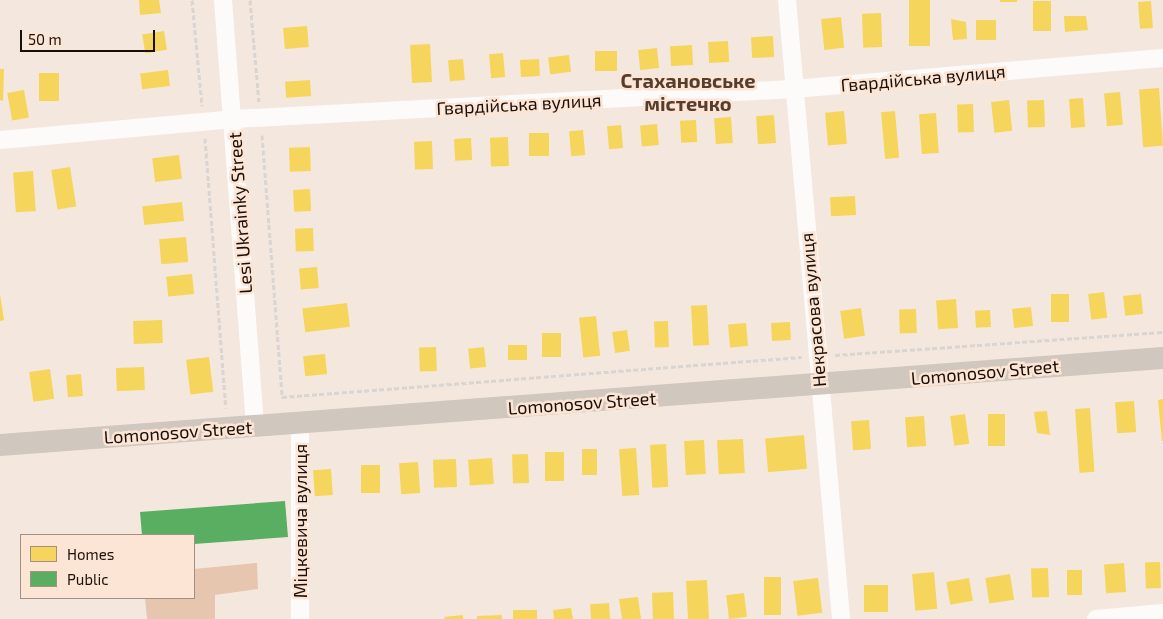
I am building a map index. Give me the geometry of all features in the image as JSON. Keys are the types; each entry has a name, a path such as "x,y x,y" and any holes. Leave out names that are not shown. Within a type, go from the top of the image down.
{"main road":[{"name":"Lomonosov Street","path":"0,445 820,386 1163,358"}],"street":[{"name":"Lesi Ukrainky Street","path":"223,0 234,119 255,427"},
{"name":"Некрасова вулиця","path":"787,0 793,89 841,619"},
{"name":"Гвардійська вулиця","path":"0,140 234,119 793,89 1163,58"},
{"name":"Міцкевича вулиця","path":"300,424 300,619"},
{"path":"1096,619 1163,613"}],"path":[{"path":"192,0 204,122 228,429"},
{"path":"250,0 282,397 1163,332"}],"shaded area":[{"path":"257,563 258,589 215,595 215,619 147,619 145,599 195,599 195,569"}],"building: Homes":[{"path":"139,0 159,0 161,13 140,15"},
{"path":"909,0 930,0 930,46 909,46"},
{"path":"1000,0 1017,0 1017,2 1000,2"},
{"path":"1033,1 1051,1 1051,31 1033,31"},
{"path":"1151,1 1153,28 1140,29 1138,2"},
{"path":"881,13 882,47 863,48 862,14"},
{"path":"1064,16 1086,16 1088,30 1065,32"},
{"path":"841,17 844,48 824,50 821,19"},
{"path":"951,19 966,22 967,39 953,40"},
{"path":"976,20 996,20 996,40 976,40"},
{"path":"307,26 309,47 285,49 283,28"},
{"path":"164,31 167,50 145,53 142,34"},
{"path":"773,36 774,57 752,58 751,37"},
{"path":"728,41 729,62 709,63 708,42"},
{"path":"430,44 432,82 412,83 410,45"},
{"path":"692,45 693,65 671,66 670,46"},
{"path":"657,48 659,68 640,70 638,50"},
{"path":"595,51 617,51 617,71 595,71"},
{"path":"503,53 505,77 491,78 489,54"},
{"path":"569,55 571,72 550,74 548,58"},
{"path":"463,59 465,80 450,81 448,60"},
{"path":"539,59 540,76 521,77 520,60"},
{"path":"0,69 4,69 3,101 0,100"},
{"path":"168,70 170,86 142,89 140,73"},
{"path":"39,73 59,73 59,101 39,101"},
{"path":"310,80 311,96 286,98 285,82"},
{"path":"1159,88 1163,146 1143,147 1139,89"},
{"path":"24,90 29,118 12,121 7,93"},
{"path":"1120,92 1123,125 1107,126 1104,93"},
{"path":"1083,98 1085,127 1071,128 1069,99"},
{"path":"1009,100 1012,131 994,133 991,102"},
{"path":"1044,100 1045,127 1028,128 1027,101"},
{"path":"973,104 974,132 958,133 957,105"},
{"path":"844,111 847,144 828,146 825,113"},
{"path":"895,111 899,158 885,159 881,112"},
{"path":"936,113 939,153 922,154 919,114"},
{"path":"774,115 776,143 758,144 756,116"},
{"path":"731,117 733,143 716,144 714,118"},
{"path":"696,120 697,142 681,143 680,121"},
{"path":"657,124 659,145 642,146 640,125"},
{"path":"621,125 623,148 609,149 607,126"},
{"path":"583,130 585,155 571,156 569,131"},
{"path":"529,133 549,133 549,156 529,156"},
{"path":"508,137 509,166 491,167 490,138"},
{"path":"471,138 472,160 455,161 454,139"},
{"path":"432,141 433,169 415,170 414,142"},
{"path":"310,147 311,171 290,172 289,148"},
{"path":"179,155 182,179 155,182 152,158"},
{"path":"70,167 76,207 57,209 51,170"},
{"path":"33,171 36,211 16,212 13,172"},
{"path":"310,189 311,211 294,212 293,190"},
{"path":"855,196 856,215 831,216 830,197"},
{"path":"182,202 184,221 144,225 142,206"},
{"path":"313,228 314,251 296,252 295,229"},
{"path":"186,237 188,262 161,264 159,239"},
{"path":"317,267 319,288 301,289 299,269"},
{"path":"192,274 194,294 168,297 166,277"},
{"path":"1104,292 1107,318 1091,320 1088,294"},
{"path":"0,294 4,320 0,321"},
{"path":"1051,294 1069,294 1069,322 1051,322"},
{"path":"1141,294 1143,314 1125,316 1123,296"},
{"path":"956,299 958,328 938,329 936,300"},
{"path":"347,303 350,327 305,332 302,308"},
{"path":"707,305 709,345 693,346 691,306"},
{"path":"1031,307 1033,326 1014,328 1012,309"},
{"path":"861,308 865,336 844,339 840,311"},
{"path":"916,309 917,333 900,334 899,310"},
{"path":"990,310 991,327 976,328 975,311"},
{"path":"596,316 600,356 583,358 579,318"},
{"path":"162,320 163,343 134,344 133,321"},
{"path":"654,321 668,321 669,347 655,347"},
{"path":"790,322 791,340 772,341 771,323"},
{"path":"746,323 748,346 730,347 728,325"},
{"path":"627,330 630,351 615,353 612,332"},
{"path":"542,333 561,333 561,357 542,357"},
{"path":"508,345 527,345 527,360 508,360"},
{"path":"436,347 437,371 420,372 419,348"},
{"path":"484,347 486,367 470,369 468,349"},
{"path":"325,354 327,374 305,376 303,356"},
{"path":"209,357 213,392 190,395 186,360"},
{"path":"144,367 145,390 117,391 116,368"},
{"path":"50,369 54,399 33,402 29,372"},
{"path":"81,374 83,396 68,397 66,375"},
{"path":"1163,399 1163,441 1162,441 1158,400"},
{"path":"1134,401 1136,432 1117,433 1115,402"},
{"path":"1090,408 1094,472 1080,473 1075,409"},
{"path":"1047,411 1050,435 1037,433 1034,412"},
{"path":"965,414 969,444 954,446 950,416"},
{"path":"988,414 1005,414 1005,446 988,446"},
{"path":"924,416 926,446 907,447 905,417"},
{"path":"869,420 871,449 853,450 851,421"},
{"path":"804,435 807,469 768,472 765,438"},
{"path":"743,439 745,473 719,474 717,440"},
{"path":"704,440 706,474 686,475 684,441"},
{"path":"666,444 668,487 652,488 650,445"},
{"path":"636,448 639,495 622,496 619,449"},
{"path":"582,449 597,449 597,475 582,475"},
{"path":"545,452 564,452 564,481 545,481"},
{"path":"528,454 529,483 513,484 512,455"},
{"path":"492,458 494,484 470,486 468,460"},
{"path":"456,459 457,487 434,488 433,460"},
{"path":"418,462 420,493 401,494 399,463"},
{"path":"361,465 380,465 380,493 361,493"},
{"path":"331,469 333,495 315,496 313,470"},
{"path":"1160,562 1161,588 1146,589 1145,563"},
{"path":"1124,563 1126,592 1106,593 1104,564"},
{"path":"1048,568 1049,597 1032,598 1031,569"},
{"path":"1067,570 1082,570 1082,595 1067,595"},
{"path":"934,572 937,609 915,611 912,574"},
{"path":"1010,574 1014,600 989,604 985,578"},
{"path":"764,577 781,577 781,615 764,615"},
{"path":"818,578 822,613 797,616 793,581"},
{"path":"969,578 973,601 950,605 946,582"},
{"path":"707,580 709,619 688,619 686,581"},
{"path":"864,585 888,585 888,612 864,612"},
{"path":"673,592 674,619 653,619 652,593"},
{"path":"744,593 747,617 729,619 726,595"},
{"path":"638,597 641,619 622,619 619,599"},
{"path":"609,603 610,619 591,619 590,604"},
{"path":"571,608 573,619 554,619 553,610"},
{"path":"513,610 537,610 537,619 513,619"},
{"path":"463,615 463,619 445,619 444,617"},
{"path":"502,615 502,619 477,619 477,616"}],"building: Public":[{"path":"285,501 288,537 195,544 195,534 142,534 140,512"}],"district":[{"name":"Стахановське містечко","path":"688,92"}]}
